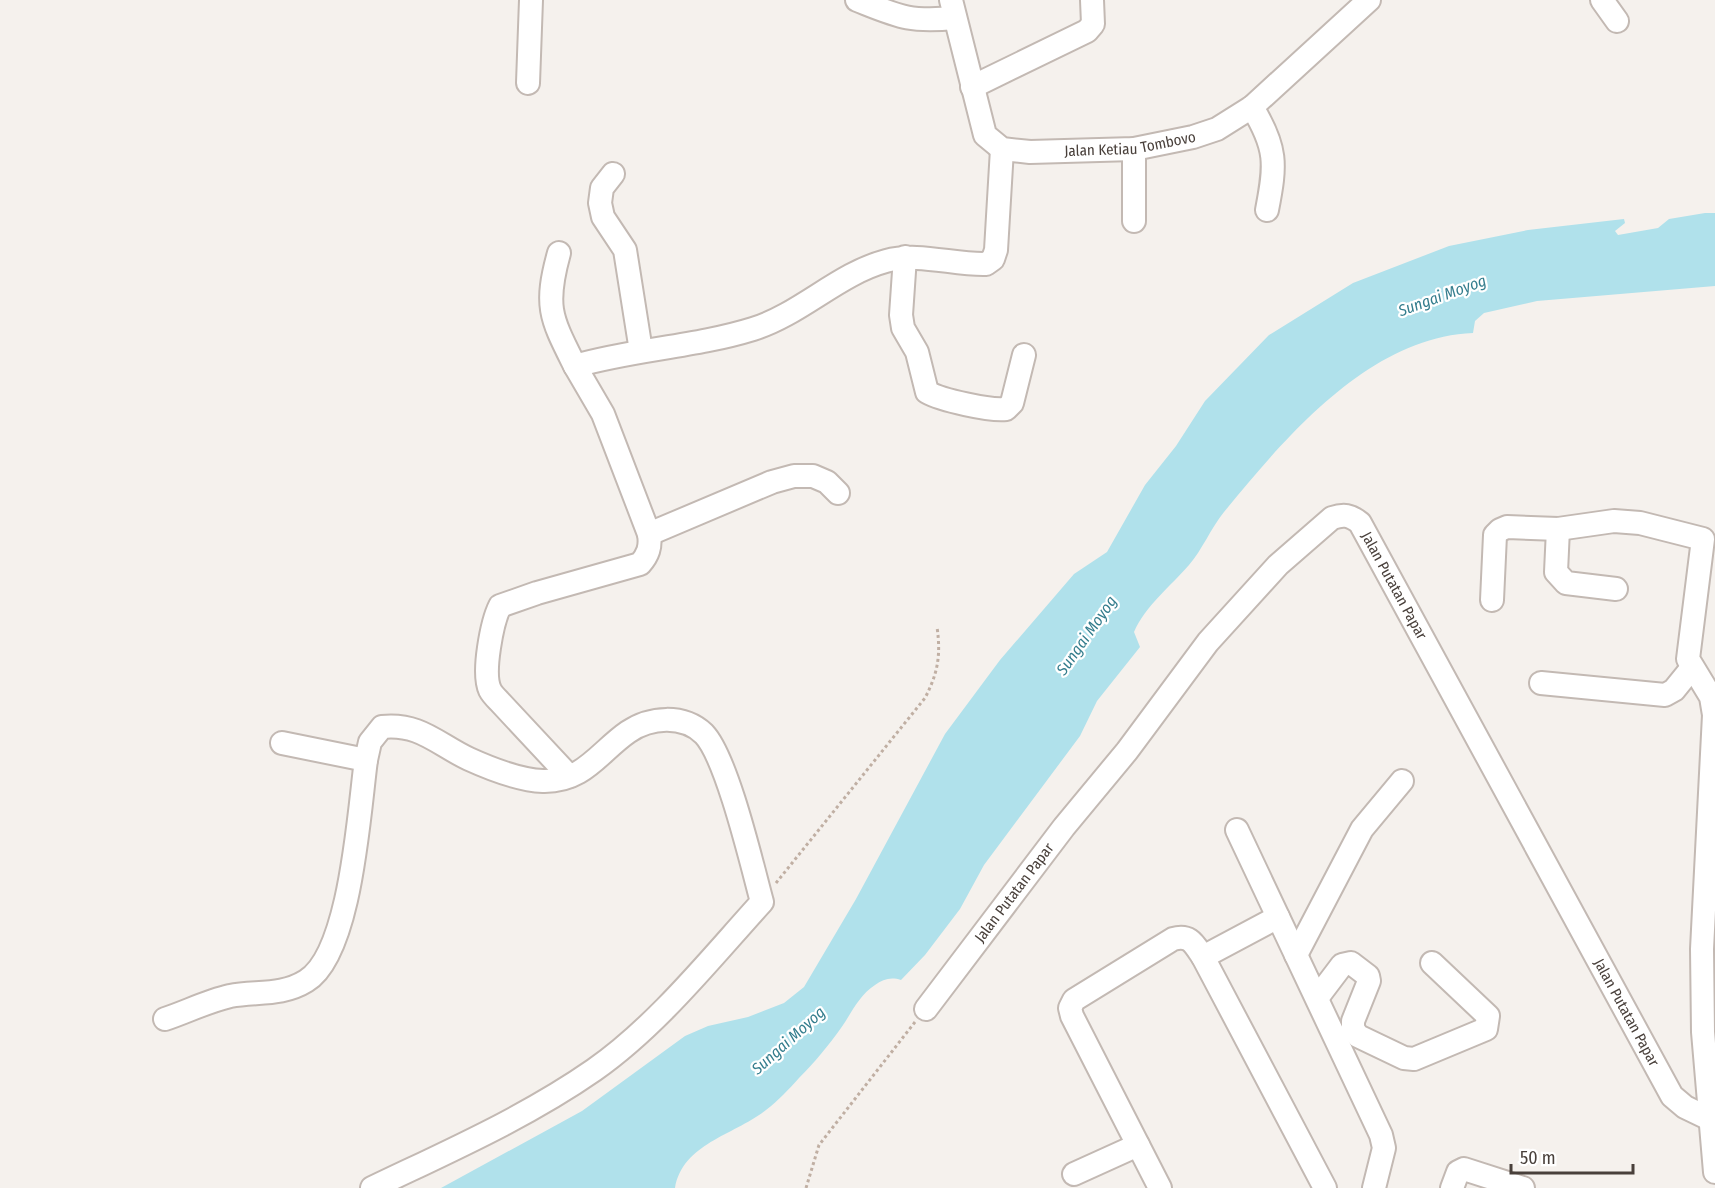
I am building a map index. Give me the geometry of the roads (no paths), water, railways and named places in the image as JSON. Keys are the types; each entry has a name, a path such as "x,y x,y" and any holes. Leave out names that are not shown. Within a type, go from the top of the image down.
{"street":[{"path":"528,83 531,0"},
{"path":"575,366 641,351 693,345 773,322 862,270 905,257 976,264 986,264 993,259 996,250 1002,149 985,135 953,9 918,21 891,15 857,0"},
{"path":"972,87 1087,31 1093,24 1092,0"},
{"name":"Jalan Ketiau Tombovo","path":"1002,149 1030,152 1134,149 1201,135 1216,129 1252,107 1369,0"},
{"path":"1602,0 1617,21"},
{"path":"1252,107 1268,134 1274,159 1267,210"},
{"path":"1134,149 1134,220"},
{"path":"613,174 602,188 600,203 603,217 625,250 641,351"},
{"path":"559,253 551,283 550,303 554,322 575,366 603,414 649,534 650,543 647,556 639,564 500,606 494,619 487,677 490,690 569,776"},
{"path":"905,257 901,315 903,328 917,352 927,392 966,403 999,410 1006,409 1012,403 1024,355"},
{"path":"649,534 772,483 795,476 813,476 827,482 838,493"},
{"name":"Jalan Putatan Papar","path":"926,1009 1058,836 1127,751 1208,642 1278,565 1332,518 1342,514 1353,517 1360,523 1672,1096 1685,1107 1712,1120"},
{"path":"1492,600 1496,535 1507,527 1558,529 1614,521 1640,523 1703,539 1688,659 1691,669 1711,697 1714,716 1702,949 1703,1032 1715,1172"},
{"path":"1558,529 1556,572 1559,578 1566,583 1616,588"},
{"path":"1541,683 1665,695 1674,690 1691,669"},
{"path":"165,1019 230,996 284,991 307,981 322,965 333,944 348,890 370,742 382,728 399,725 423,732 469,759 515,777 544,781 569,776 586,769 626,733 643,723 664,719 686,723 703,734 716,752 744,835 762,902 645,1027 595,1069 480,1136 372,1188"},
{"path":"282,742 366,760"},
{"path":"1296,955 1362,829 1402,781"},
{"path":"1237,830 1381,1135 1384,1148 1374,1188"},
{"path":"1203,957 1278,917"},
{"path":"1160,1188 1072,1016 1071,1008 1074,1000 1173,939 1182,936 1192,939 1203,957 1325,1188"},
{"path":"1317,998 1342,965 1351,963 1368,976 1369,981 1353,1021 1353,1029 1358,1036 1404,1058 1413,1059 1486,1029 1489,1023 1488,1016 1432,963"},
{"path":"1074,1174 1138,1146"},
{"path":"1452,1188 1458,1172 1464,1169 1523,1188"}],"water":[{"name":"Sungai Moyog","path":"1715,213 1715,286 1537,301 1484,313 1475,321 1473,333 1435,339 1399,352 1365,372 1332,396 1302,424 1248,483 1224,512 1194,559 1145,613 1134,632 1140,647 1097,701 1080,736 984,865 960,909 925,955 901,980 884,980 869,989 826,1048 787,1091 754,1119 699,1150 688,1160 675,1188 441,1188 582,1111 685,1036 708,1026 748,1017 784,1003 804,987 856,899 945,734 1000,660 1074,574 1107,552 1145,485 1176,446 1205,401 1269,335 1353,283 1449,246 1528,230 1624,219 1625,223 1615,231 1618,235 1658,228 1669,219"}]}
